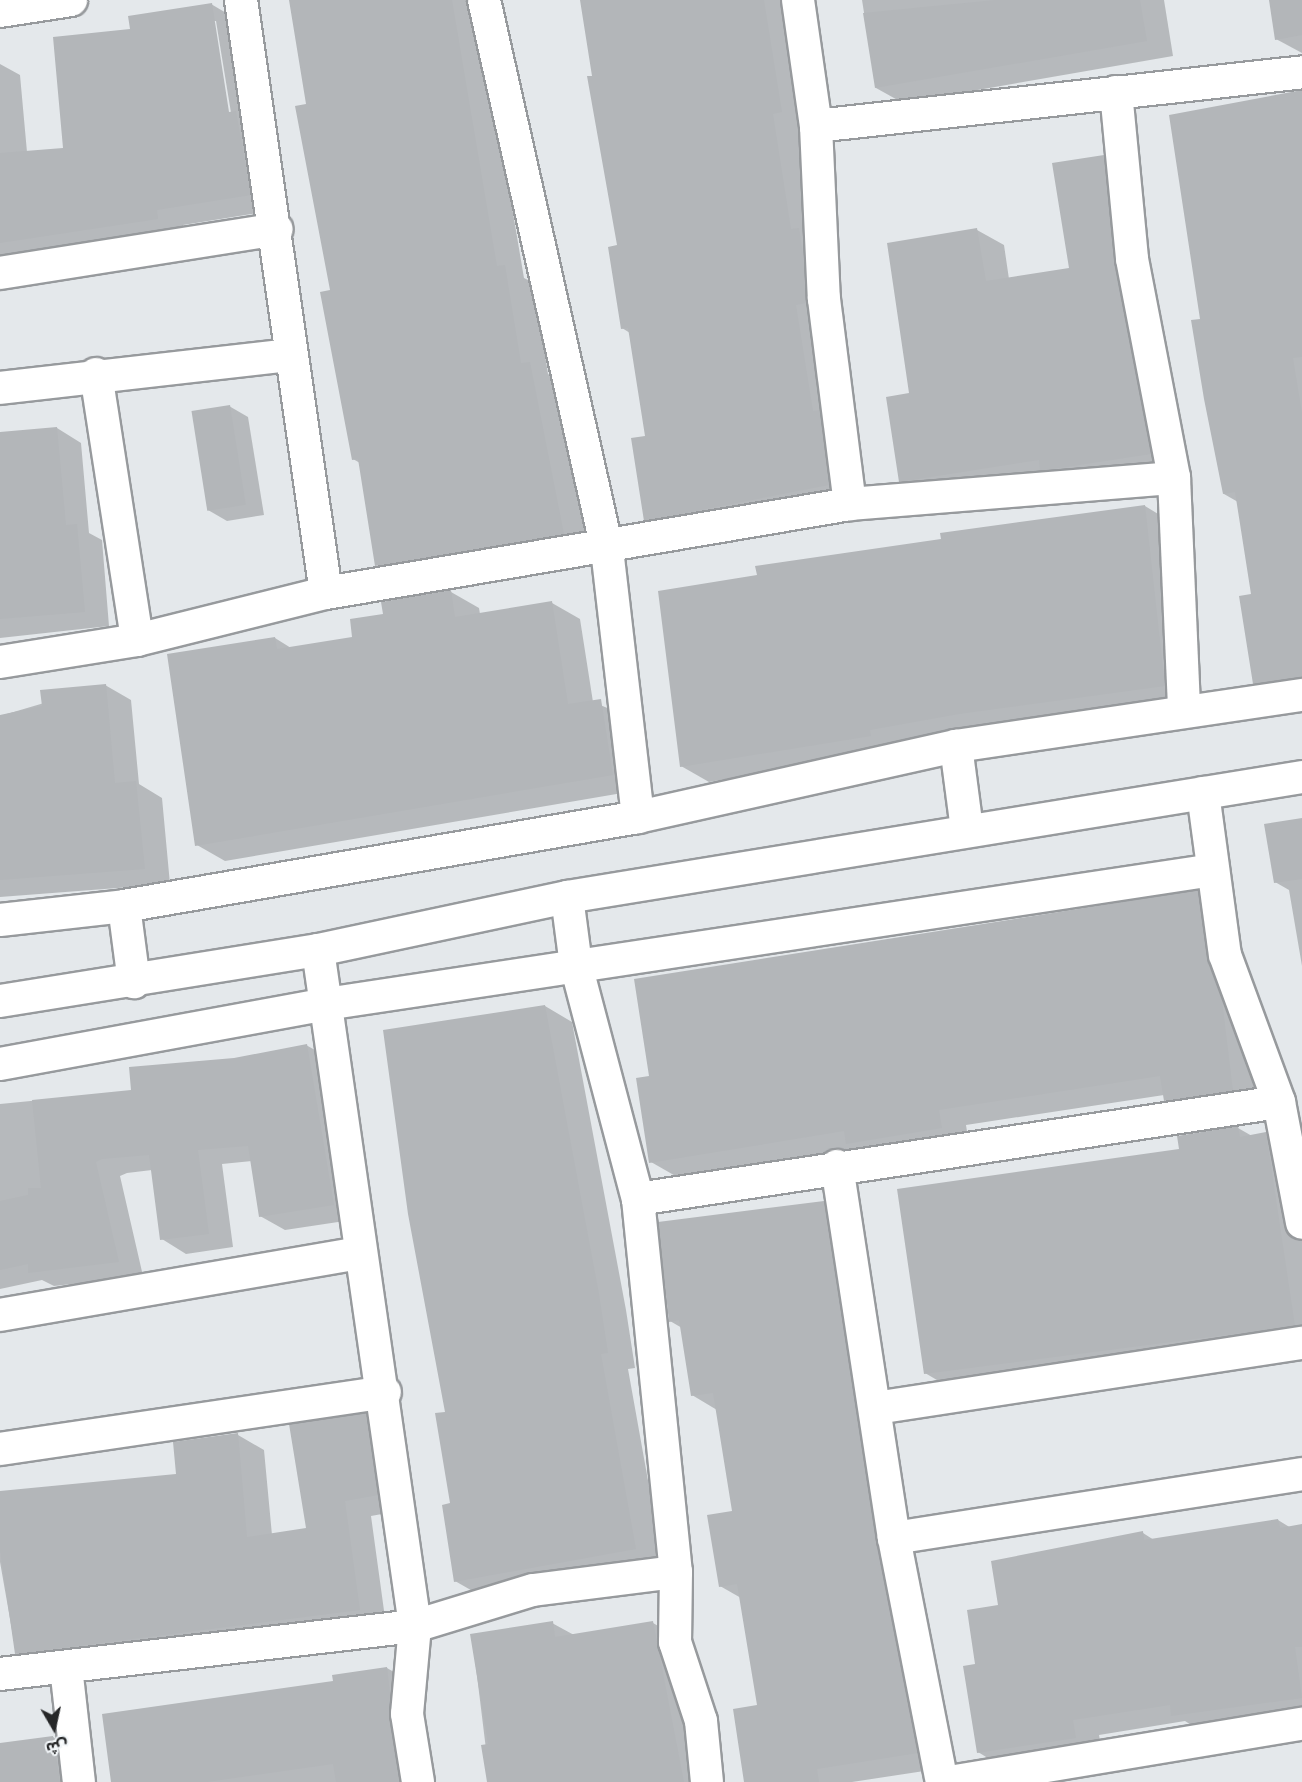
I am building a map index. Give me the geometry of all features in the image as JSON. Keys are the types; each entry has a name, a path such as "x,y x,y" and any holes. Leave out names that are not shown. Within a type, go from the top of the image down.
{"street":[{"path":"0,11 71,0"},
{"path":"242,0 277,229 288,355 326,593"},
{"path":"484,0 607,549 638,818"},
{"path":"798,0 816,126 824,299 850,504"},
{"path":"816,126 1302,72"},
{"path":"1116,92 1132,259 1174,478 1184,710"},
{"path":"0,273 277,229"},
{"path":"0,388 96,374 288,355"},
{"path":"96,374 137,640"},
{"path":"0,662 137,640 326,593 607,549 850,504 1174,478"},
{"path":"0,920 124,906 638,818 956,746 1302,694"},
{"path":"956,746 968,829"},
{"path":"0,1001 134,982 318,950 567,897 968,829 1302,777"},
{"path":"1203,793 1225,955 1279,1102 1302,1223"},
{"path":"0,1064 326,1004 576,964 1213,870"},
{"path":"567,897 576,964 638,1199 676,1572 675,1642 701,1721 707,1782"},
{"path":"124,906 134,982"},
{"path":"318,950 360,1253 384,1392 415,1626 408,1714 418,1782"},
{"path":"638,1199 837,1166 1279,1102"},
{"path":"837,1166 876,1408 894,1538 942,1782"},
{"path":"0,1316 360,1253"},
{"path":"876,1408 1302,1343"},
{"path":"0,1449 384,1392"},
{"path":"894,1538 1302,1474"},
{"path":"0,1674 415,1626 533,1590 676,1572"},
{"path":"66,1667 80,1782"},
{"path":"950,1782 1075,1772 1302,1724"}],"building":[{"path":"289,0 452,0 497,266 505,265 521,363 530,362 564,534 375,566 358,459 352,460 320,292 330,290 295,106 306,104"},
{"path":"580,0 764,0 782,112 773,114 791,229 799,228 804,261 806,303 796,305 813,411 820,410 829,485 644,521 631,438 645,436 628,328 621,329 608,247 617,245 587,76 592,76"},
{"path":"995,0 1140,0 1147,41 875,88 863,13"},
{"path":"1269,0 1302,0 1302,35 1275,40"},
{"path":"212,3 229,112 236,111 251,195 157,210 158,219 0,243 0,153 63,148 53,37 130,29 128,16"},
{"path":"1302,90 1302,357 1293,358 1302,413 1302,677 1253,684 1239,596 1251,594 1235,492 1223,494 1204,399 1191,320 1200,319 1169,115"},
{"path":"1104,155 1114,262 1151,454 1040,471 1039,460 899,482 886,397 909,393 887,243 977,228 986,281 1069,268 1052,163"},
{"path":"230,405 246,505 207,511 191,411"},
{"path":"57,427 66,525 77,524 85,612 0,619 0,432"},
{"path":"1145,505 1165,686 959,714 870,730 871,736 680,767 658,591 757,575 755,566 941,539 940,533"},
{"path":"451,590 455,617 552,601 568,704 601,699 613,775 195,846 167,654 275,637 277,649 352,637 350,619 383,614 381,602"},
{"path":"106,684 115,783 136,781 145,869 0,880 0,715 42,706 40,690"},
{"path":"1302,818 1302,879 1274,883 1264,824"},
{"path":"1198,890 1207,958 1222,1000 1233,1091 1164,1101 1160,1076 939,1110 942,1128 846,1144 844,1131 649,1163 636,1078 649,1076 634,979"},
{"path":"545,1005 599,1294 608,1353 601,1354 636,1549 454,1582 442,1505 450,1503 435,1413 445,1412 408,1214 383,1030"},
{"path":"307,1044 334,1205 259,1217 248,1146 198,1150 209,1234 160,1240 149,1155 102,1159 96,1162 119,1262 28,1273 28,1264 0,1270 0,1201 28,1195 28,1188 41,1188 32,1100 131,1090 129,1067 234,1058"},
{"path":"1238,1126 1240,1137 1266,1132 1295,1326 924,1374 897,1189 1179,1149 1177,1136"},
{"path":"824,1201 876,1541 918,1753 817,1769 819,1782 744,1782 733,1709 757,1705 737,1584 719,1587 707,1515 732,1511 713,1393 691,1396 679,1320 669,1322 658,1222"},
{"path":"366,1413 378,1495 345,1501 360,1610 15,1654 0,1550 0,1491 176,1474 173,1442 238,1433 247,1537 306,1528 289,1424"},
{"path":"1278,1519 1280,1528 1302,1524 1302,1647 1295,1647 1302,1698 1171,1716 1170,1705 1073,1720 1076,1738 977,1753 963,1666 975,1664 967,1610 998,1605 991,1561 1143,1531 1144,1540"},
{"path":"553,1621 555,1637 653,1621 684,1782 487,1782 481,1745 488,1744 470,1634"},
{"path":"387,1667 400,1782 336,1782 333,1764 207,1782 111,1782 102,1714 333,1681 332,1675"},
{"path":"53,1736 60,1782 0,1782 0,1743"}]}
